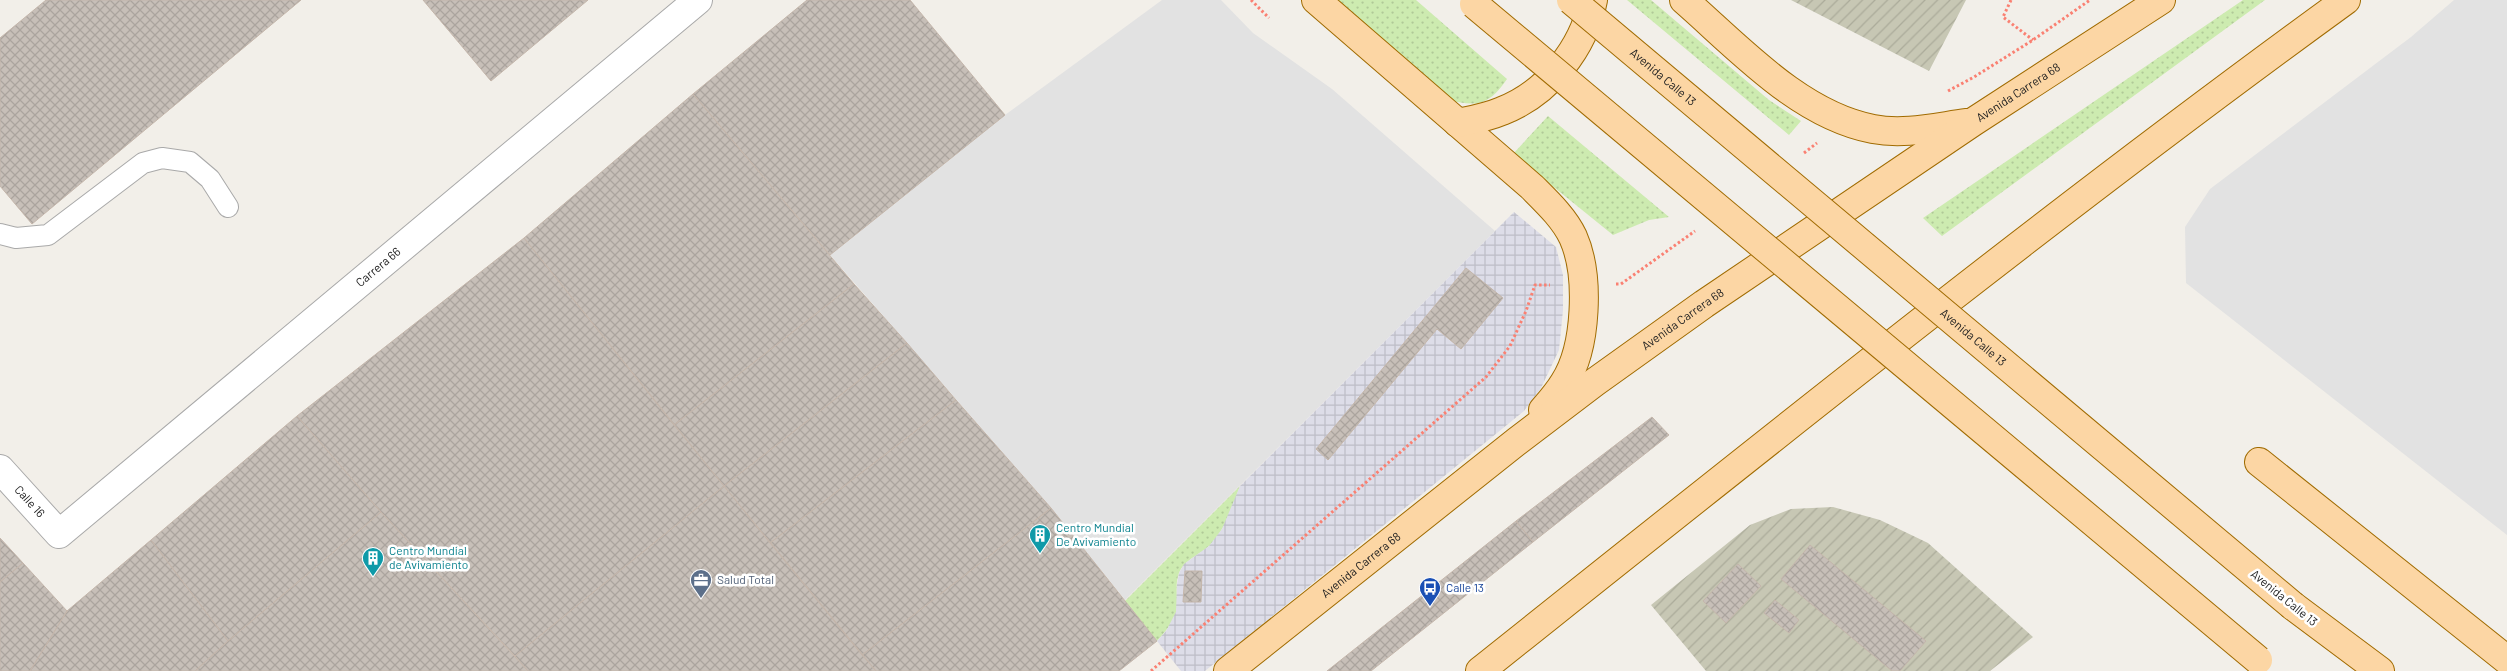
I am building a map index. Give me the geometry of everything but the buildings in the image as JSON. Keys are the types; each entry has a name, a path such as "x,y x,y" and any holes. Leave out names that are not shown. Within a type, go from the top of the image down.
{"main road":[{"path":"1316,0 1554,208 1573,236 1583,265 1584,300 1576,356 1565,382 1516,442"},
{"name":"Avenida Calle 13","path":"1571,0 2293,606 2380,671"},
{"path":"1458,123 1502,111 1541,87 1572,53 1583,33 1593,0"},
{"path":"1684,0 1770,74 1806,102 1826,113 1873,129 1906,131 1973,122"},
{"name":"Avenida Carrera 68","path":"1228,671 1516,442 1704,304 1973,122 2161,0"},
{"path":"1480,671 1760,448 2177,124 2346,0"},
{"path":"1472,2 2264,666"},
{"path":"2259,462 2507,660"}],"street":[{"name":"Carrera 66","path":"59,534 698,0"},
{"name":"Calle 16","path":"0,469 59,534"}],"lane":[{"path":"0,234 16,238 48,234 143,163 162,158 190,162 210,179 228,207"}],"path":[{"path":"1251,0 1269,18"},
{"path":"2011,0 2003,17 2033,40"},
{"path":"1944,92 1974,77 2033,40 2090,0"},
{"path":"1151,671 1486,377 1510,346 1526,311 1535,285"}],"shaded area":[{"path":"1162,0 1221,0 1253,33 1332,89 1495,231 1125,600 1051,508 830,255 1005,115"},
{"path":"1791,0 1966,0 1929,71"},
{"path":"2454,0 2507,0 2507,535 2186,283 2185,227 2210,189 2411,37"},
{"path":"1514,212 1556,247 1563,275 1563,310 1559,350 1541,388 1524,411 1205,671 1181,671 1157,641 1166,631 1176,612 1179,573 1184,564 1209,546 1222,529 1240,486","holes":["1466,268 1461,349 1437,329 1328,460 1316,449","1185,571 1202,571 1201,602 1183,602"]},
{"path":"1833,507 1880,520 1928,543 2033,637 1990,671 1706,671 1651,605 1750,525 1791,509"}],"green space":[{"path":"1334,0 1416,0 1507,79 1501,88 1482,102 1467,103 1448,100"},
{"path":"1627,0 1651,0 1769,100 1801,121 1789,135"},
{"path":"2243,0 2265,0 1942,236 1923,218"},
{"path":"1548,116 1669,217 1649,220 1613,235 1513,154"},
{"path":"1240,486 1228,517 1216,539 1185,564 1179,573 1175,616 1157,641 1125,601"}],"place":[{"name":"Centro Mundial De Avivamiento","path":"1040,554"},
{"name":"Centro Mundial de Avivamiento","path":"373,577"},
{"name":"Salud Total","path":"701,599"},
{"name":"Calle 13","path":"1430,607"}]}
